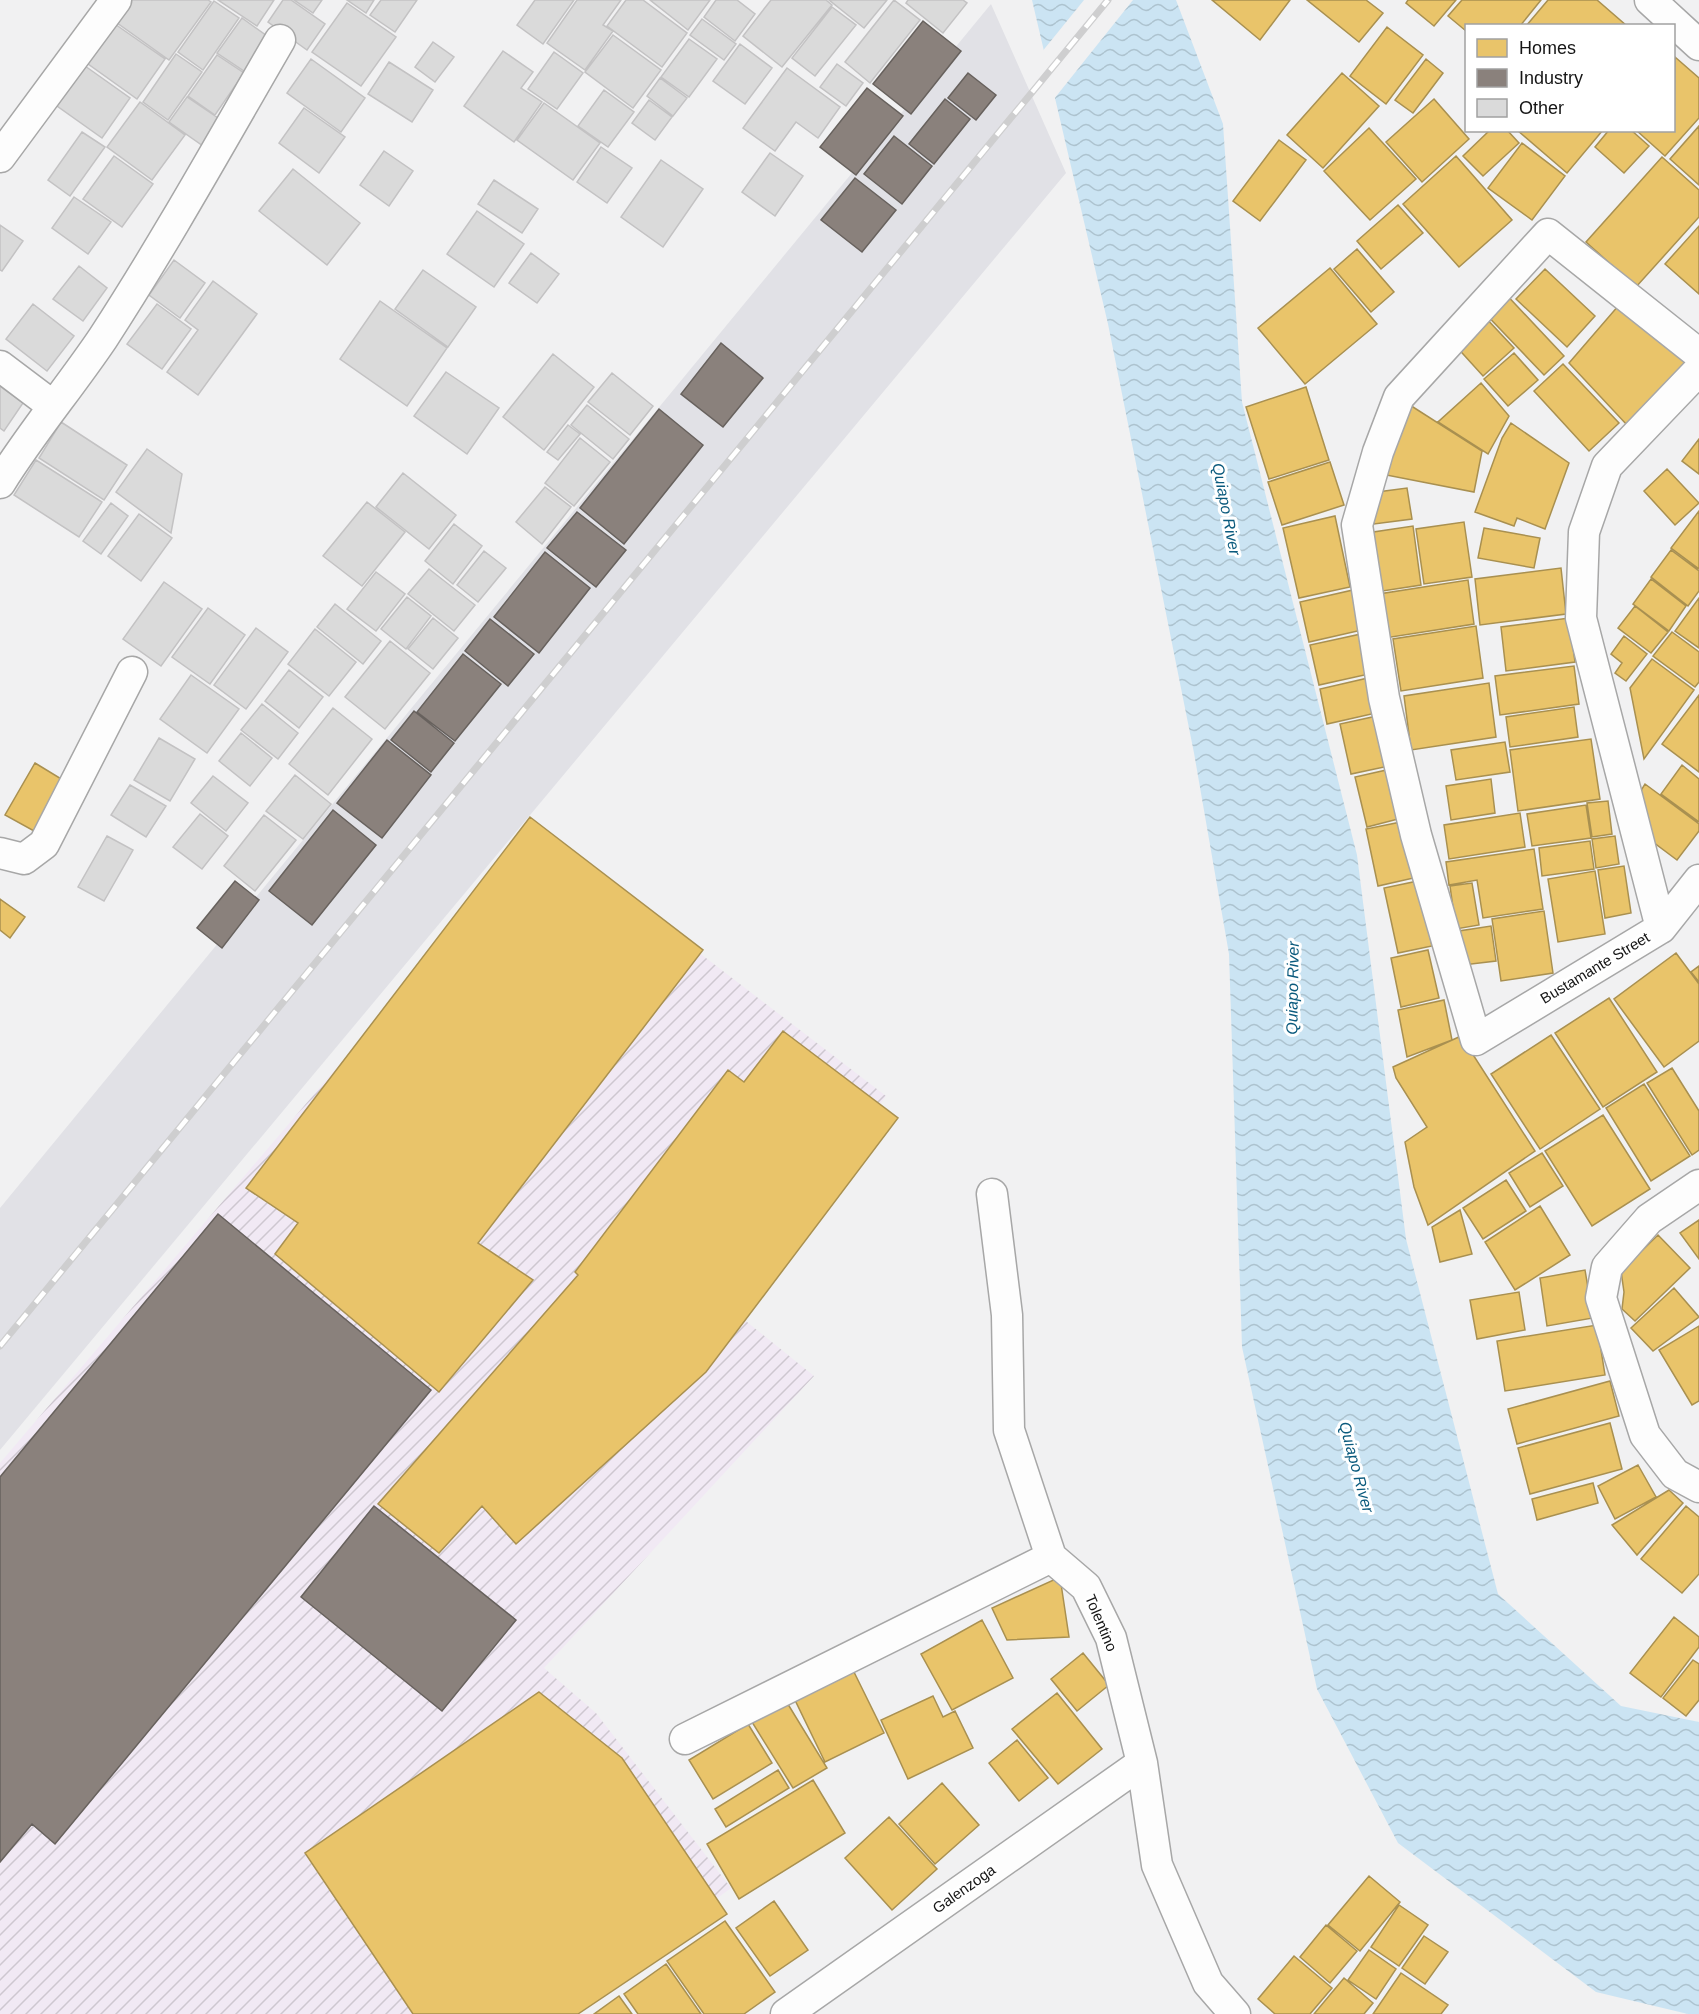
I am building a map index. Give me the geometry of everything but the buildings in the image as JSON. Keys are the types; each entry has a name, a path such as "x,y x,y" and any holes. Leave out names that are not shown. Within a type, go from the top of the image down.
{"street":[{"path":"0,157 116,0"},
{"path":"1650,0 1699,45"},
{"path":"0,483 18,454 102,339 167,236 280,40"},
{"name":"Bustamante Street","path":"1699,354 1548,234 1399,397 1378,453 1357,525 1384,698 1416,835 1476,1040 1661,928 1699,880"},
{"path":"0,366 53,406"},
{"path":"1661,928 1581,618 1584,532 1607,466 1699,370"},
{"path":"0,853 24,859 44,844 132,672"},
{"path":"1699,1185 1649,1219 1607,1267 1601,1298 1645,1435 1675,1474 1699,1487"},
{"path":"685,1739 1051,1557 1009,1430 1007,1315 992,1194"},
{"name":"Tolentino","path":"1051,1557 1086,1587 1110,1638 1142,1763 1157,1865 1208,1983 1235,2014"},
{"name":"Galenzoga","path":"786,2014 1142,1763"}],"shaded area":[{"path":"991,4 1066,173 0,1450 0,1208"},
{"path":"539,830 886,1096 731,1309 814,1376 544,1668 596,1713 731,1888 561,2014 0,2014 0,1463"}],"water":[{"name":"Quiapo River","path":"1032,0 1176,0 1223,124 1242,402 1357,855 1406,1239 1498,1594 1621,1706 1699,1722 1699,2014 1688,2014 1596,1992 1398,1843 1317,1689 1242,1347 1229,954 1194,753 1108,324"}],"pier":[{"path":"1084,0 1133,0 1054,99 1051,97 1041,53"}],"railway":[{"path":"0,1346 1108,0"}]}
